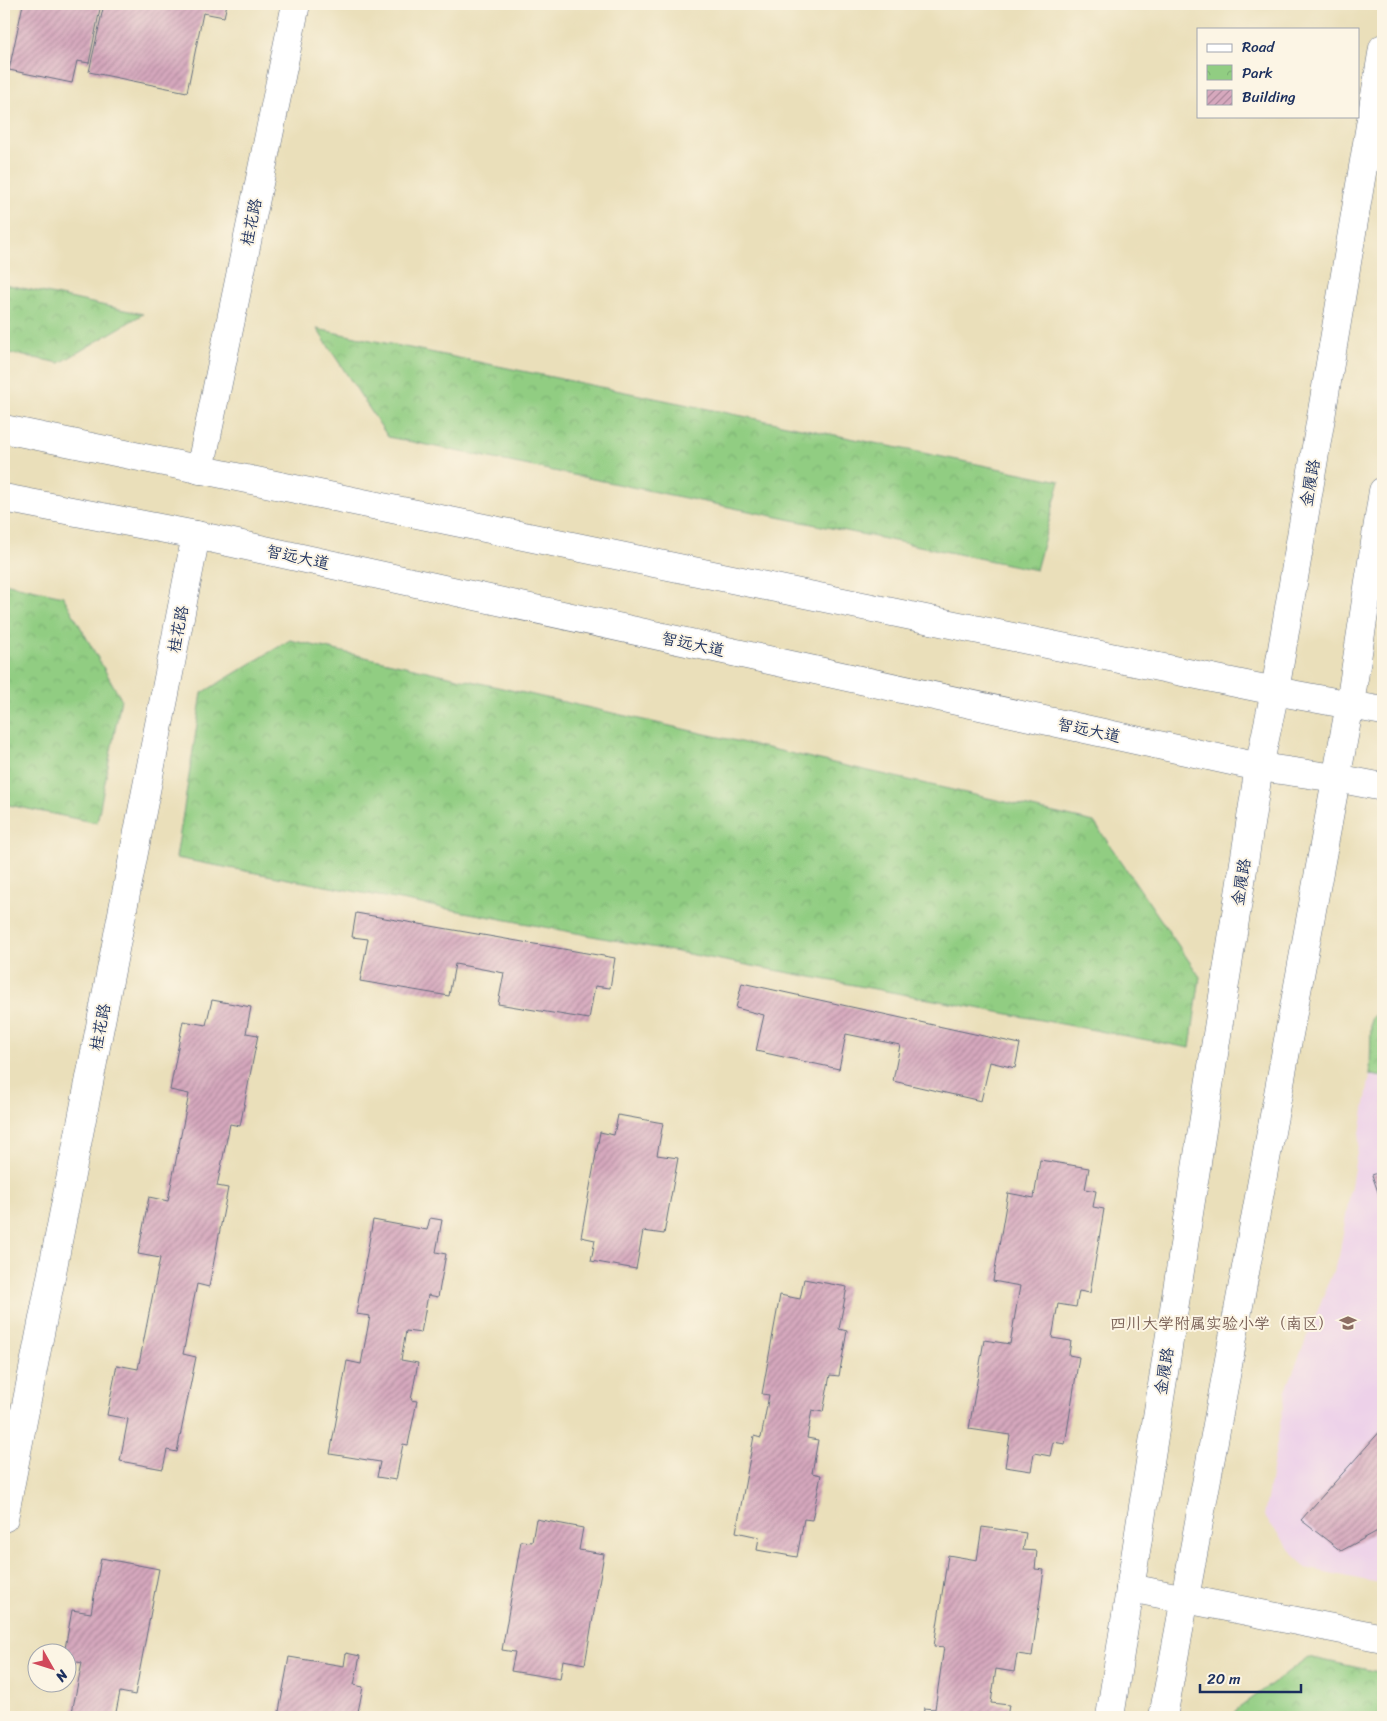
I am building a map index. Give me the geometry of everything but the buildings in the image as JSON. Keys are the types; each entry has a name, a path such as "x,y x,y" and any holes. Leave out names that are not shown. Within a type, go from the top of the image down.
{"main road":[{"name":"桂花路","path":"200,470 296,4"},
{"name":"金履路","path":"1110,1717 1260,767 1383,48"},
{"path":"4,429 1274,691 1383,711"},
{"path":"1163,1717 1350,704 1383,491"},
{"name":"智远大道","path":"4,498 196,535 1260,767 1383,787"},
{"name":"桂花路","path":"4,1518 196,535"},
{"path":"1130,1588 1383,1638"}],"shaded area":[{"path":"4,4 12,4 4,44"},
{"name":"四川大学附属实验小学（南区）","path":"1370,1075 1383,1077 1383,1584 1305,1568 1264,1516 1286,1390 1339,1256"}],"green space":[{"path":"4,284 143,314 60,363 4,352"},
{"path":"317,329 1060,481 1036,570 388,437"},
{"path":"4,583 63,596 121,699 97,823 4,804"},
{"path":"290,640 1094,822 1200,977 1190,1048 176,858 202,693"},
{"path":"1383,1008 1383,1077 1370,1075 1371,1018"},
{"path":"1308,1657 1383,1673 1383,1717 1234,1717 1235,1711"}],"place":[{"name":"四川大学附属实验小学（南区）","path":"1348,1323"}]}
